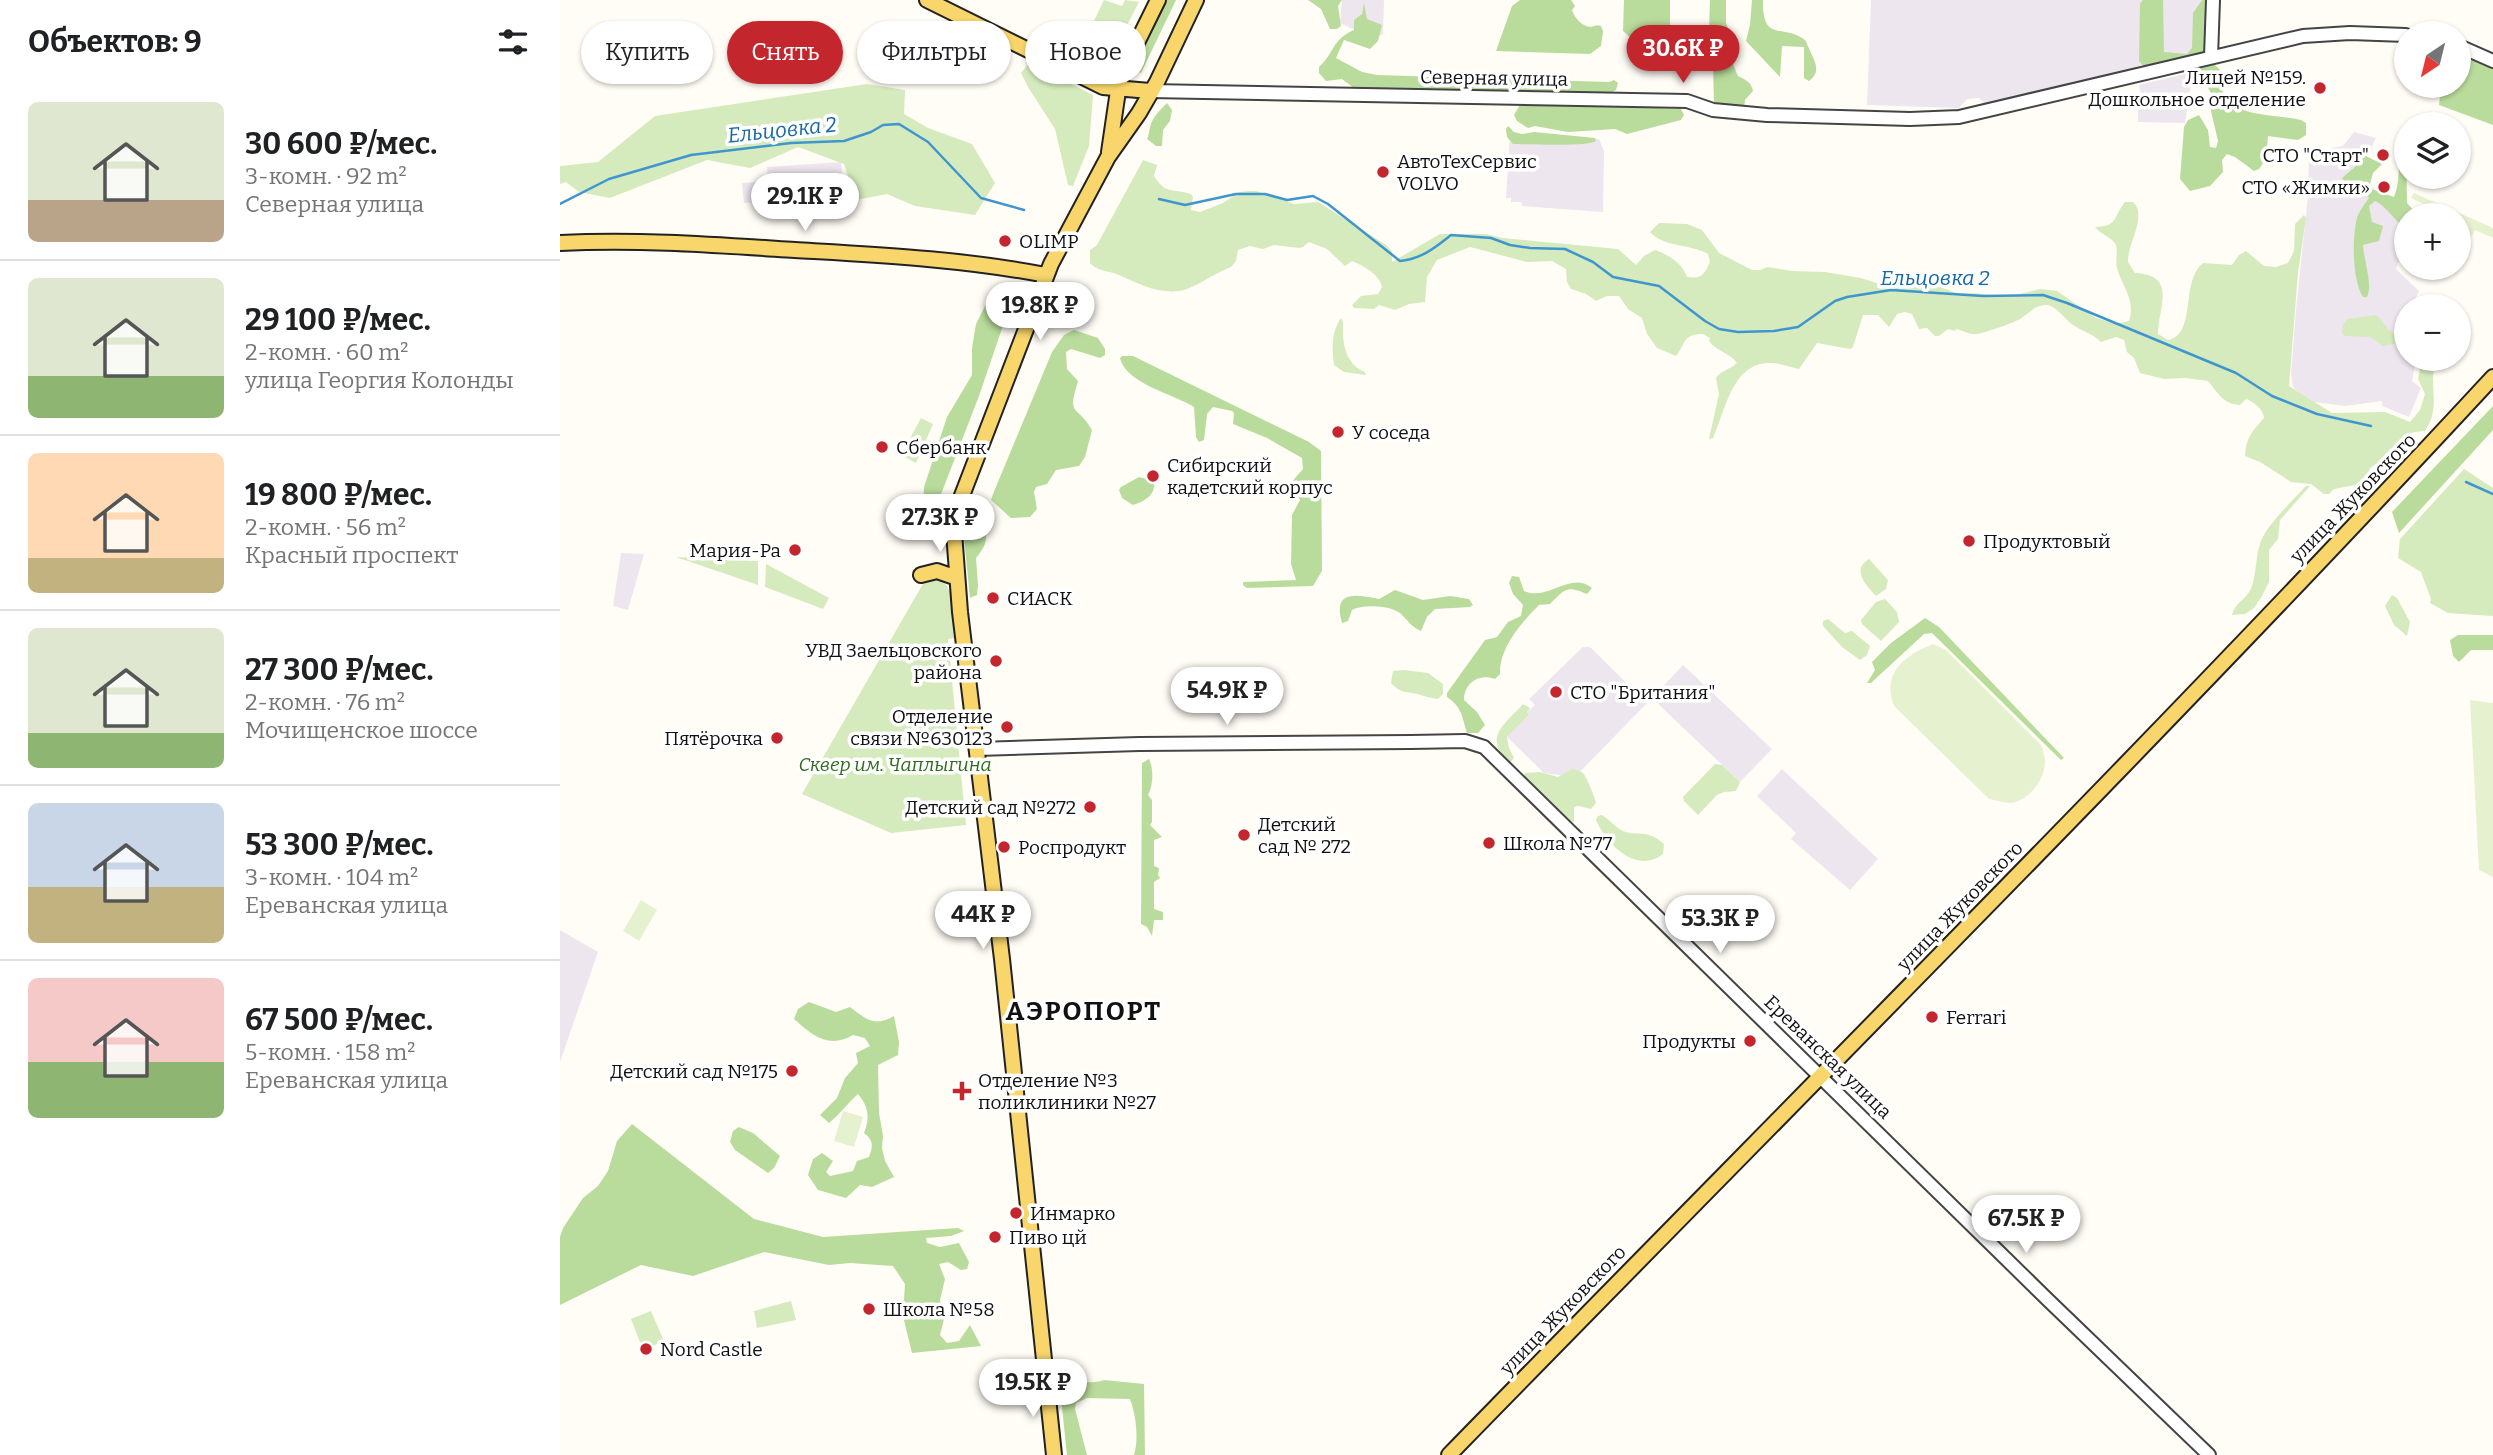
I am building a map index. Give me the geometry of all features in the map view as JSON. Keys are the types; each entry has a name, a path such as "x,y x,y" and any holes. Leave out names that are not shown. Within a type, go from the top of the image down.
{"main road":[{"name":"Северная улица","path":"927,0 1096,84 1117,90 1150,91"},
{"path":"1108,157 1117,90 1125,67 1158,0"},
{"path":"1054,1455 1030,1214 957,578 953,519 1046,275 1108,157 1157,82 1196,0"},
{"path":"560,243 666,242 878,255 955,261 1046,275"},
{"name":"улица Жуковского","path":"1449,1455 2144,746 2493,377"},
{"path":"921,575 937,571 957,578"}],"street":[{"path":"2211,57 2213,0"},
{"name":"Северная улица","path":"1150,91 1686,102 1713,110 1768,115 1953,118 2303,36 2394,34"},
{"path":"2471,51 2493,61"},
{"name":"Ереванская улица","path":"977,749 1152,744 1410,741 1476,743 1492,753 2209,1455"}],"shaded area":[{"path":"1342,0 1384,0 1383,34 1363,34 1340,23"},
{"path":"1871,0 2203,0 2201,54 2137,66 2132,71 1985,104 1979,98 1967,99 1959,108 1867,105"},
{"path":"2193,72 2185,123 2138,122 2138,108 2143,108 2139,85"},
{"path":"2354,132 2376,138 2359,173 2394,212 2394,280 2408,280 2419,291 2418,294 2394,294 2394,371 2414,371 2412,381 2421,388 2409,417 2382,406 2382,401 2345,406 2307,401 2293,387 2291,374 2308,196 2309,152 2343,146"},
{"path":"1510,134 1599,139 1604,151 1603,212 1522,206 1522,202 1511,202 1511,198 1506,198"},
{"path":"841,162 842,175 832,176 834,196 744,203 742,183 768,181 767,167"},
{"path":"621,553 644,554 628,610 613,606"},
{"path":"1583,647 1590,647 1647,703 1575,777 1544,773 1507,737 1535,705 1529,699"},
{"path":"1683,665 1772,749 1740,782 1652,698"},
{"path":"1782,769 1878,859 1850,890 1791,839 1796,833 1757,796"},
{"path":"560,930 598,952 560,1062"}],"green space":[{"path":"1104,0 1122,6 1125,0 1139,2 1129,21 1094,21"},
{"path":"1167,0 1176,0 1146,63 1146,45"},
{"path":"1308,0 1342,0 1338,6 1341,26 1330,29 1321,9"},
{"path":"1520,0 1571,0 1575,6 1573,13 1582,23 1588,27 1601,26 1601,46 1590,54 1496,51 1512,6"},
{"path":"1624,0 1670,0 1670,35 1667,40 1645,45 1623,31"},
{"path":"1710,0 1726,0 1726,23 1729,30 1719,39 1714,38 1709,31"},
{"path":"1752,0 1763,0 1766,23 1770,28 1806,41 1816,67 1814,77 1809,81 1804,78 1804,47 1782,46 1780,77 1746,41"},
{"path":"2143,0 2163,0 2164,52 2187,54 2192,48 2193,13 2202,0 2207,0 2204,54 2146,69 2139,61 2140,4"},
{"path":"1364,3 1367,19 1382,25 1378,41 1370,49 1344,40 1336,58 1362,72 1377,75 1609,82 1614,80 1618,83 1616,90 1610,93 1382,91 1355,89 1342,79 1326,81 1319,73 1319,67 1337,42 1354,30 1354,20 1362,14"},
{"path":"1710,49 1726,55 1738,76 1751,85 1753,91 1745,100 1744,109 1724,108 1714,103 1713,66 1708,54"},
{"path":"2471,58 2493,68 2493,125 2471,117 2471,112 2458,112 2439,105 2440,98 2471,98"},
{"path":"2212,62 2220,70 2221,86 2227,98 2235,106 2260,114 2301,120 2306,123 2306,135 2298,140 2268,136 2266,159 2259,169 2254,171 2227,154 2222,160 2223,172 2210,186 2190,191 2180,179 2184,127 2188,120 2199,115 2208,130 2210,147 2216,148 2218,141 2211,111 2211,93 2199,72 2201,67"},
{"path":"867,84 905,90 904,114 928,128 972,144 995,183 975,215 915,206 887,194 856,200 844,164 798,147 750,168 707,160 610,198 579,192 566,182 560,184 560,166 598,162 655,116"},
{"path":"1026,84 1071,84 1093,95 1089,146 1073,186 1068,185 1055,129"},
{"path":"1167,103 1172,110 1170,121 1163,130 1162,146 1156,146 1147,139 1150,127 1154,117"},
{"path":"1521,103 1681,109 1684,115 1681,120 1627,134 1615,129 1568,132 1535,126 1528,128 1517,121 1514,115"},
{"path":"1508,126 1514,132 1522,134 1534,132 1595,138 1596,141 1570,145 1513,144 1507,137"},
{"path":"2364,155 2382,164 2373,173 2369,188 2394,197 2396,189 2407,189 2407,203 2394,203 2394,218 2375,201 2369,206 2372,222 2383,226 2379,241 2363,245 2369,292 2367,297 2363,297 2355,270 2354,236 2358,215 2369,198 2363,193 2362,185 2355,181 2345,182 2342,178 2355,167 2357,159"},
{"path":"1143,160 1157,165 1154,176 1162,186 1191,194 1191,210 1200,212 1223,203 1239,192 1248,191 1256,191 1294,204 1318,202 1386,245 1392,251 1392,262 1440,234 1486,234 1618,249 1636,265 1644,256 1655,250 1674,260 1687,277 1696,277 1702,275 1708,266 1708,254 1669,243 1650,232 1659,223 1687,224 1702,230 1719,253 1752,270 1767,267 1825,272 1883,285 1917,280 1958,294 2007,297 2040,289 2057,291 2096,318 2116,324 2129,321 2130,300 2117,268 2116,245 2095,227 2112,223 2125,202 2133,202 2137,208 2138,222 2128,262 2135,273 2148,275 2161,286 2163,294 2158,334 2168,340 2177,336 2182,328 2192,282 2203,263 2232,265 2239,255 2246,251 2264,266 2276,267 2288,263 2294,251 2295,224 2304,215 2306,218 2298,273 2289,386 2332,413 2385,412 2410,422 2420,410 2425,394 2418,379 2420,371 2434,371 2433,412 2425,431 2413,432 2405,447 2370,468 2366,483 2334,489 2329,494 2324,494 2311,484 2291,482 2260,462 2245,456 2250,435 2264,418 2260,409 2252,402 2246,399 2240,405 2229,403 2208,381 2164,379 2140,373 2134,358 2127,352 2124,340 2116,337 2101,342 2073,325 2054,308 2043,305 2014,322 1976,334 1948,329 1935,336 1927,328 1919,329 1912,314 1905,312 1897,314 1889,327 1878,315 1863,315 1850,349 1817,343 1799,369 1771,363 1748,370 1732,390 1713,438 1709,439 1719,394 1716,378 1737,363 1715,347 1709,341 1710,338 1703,334 1696,334 1685,340 1676,356 1657,348 1647,334 1642,318 1628,309 1619,296 1607,296 1596,301 1571,289 1567,282 1566,269 1552,261 1527,262 1470,247 1437,260 1427,277 1425,302 1409,304 1395,310 1379,305 1374,309 1354,308 1352,305 1361,296 1378,294 1382,287 1378,278 1352,261 1345,266 1327,249 1309,242 1299,248 1274,245 1263,249 1250,246 1238,250 1236,261 1231,267 1193,287 1178,291 1152,288 1096,268 1090,263 1090,250 1097,245"},
{"path":"2414,193 2437,203 2422,203 2411,198"},
{"path":"2471,218 2493,228 2493,238 2475,230 2471,237"},
{"path":"1001,292 1012,299 979,396 933,515 923,510 924,487 947,417 972,375 972,348 976,324 989,298"},
{"path":"2376,315 2394,334 2394,344 2383,346 2370,337 2345,336 2342,334 2343,325 2347,319"},
{"path":"1341,318 1346,352 1353,364 1366,375 1344,372 1334,365 1334,335"},
{"path":"1074,330 1098,338 1105,349 1105,355 1100,358 1071,349 1066,352 1067,369 1078,381 1073,406 1092,430 1085,457 1079,466 1056,470 1047,484 1036,487 1034,492 1037,509 1030,517 1011,518 991,500 993,494 1052,352 1064,335"},
{"path":"1133,356 1309,442 1321,451 1322,571 1313,586 1247,588 1243,585 1243,582 1296,580 1291,564 1292,515 1300,500 1297,495 1291,497 1291,487 1303,469 1302,458 1267,438 1233,424 1232,411 1213,407 1207,414 1204,440 1199,442 1196,437 1194,407 1131,375 1124,367 1120,358"},
{"path":"2493,406 2493,430 2399,533 2392,512"},
{"path":"921,418 933,424 916,463 901,455"},
{"path":"2464,469 2493,488 2493,616 2448,613 2430,603 2421,572 2398,558 2400,539"},
{"path":"1139,477 1154,481 1154,486 1149,497 1133,505 1122,498 1119,490"},
{"path":"2306,486 2310,486 2280,520 2278,539 2269,550 2269,582 2262,596 2254,608 2245,614 2232,615 2251,589 2264,535"},
{"path":"971,513 977,513 986,541 976,558 977,595 970,598 964,538"},
{"path":"676,557 758,561 758,585"},
{"path":"1869,559 1888,580 1886,589 1876,596 1861,573 1861,568"},
{"path":"766,564 829,598 823,609 765,587"},
{"path":"1512,576 1519,577 1524,591 1533,593 1576,582 1592,588 1587,594 1566,590 1550,604 1539,605 1519,627 1507,645 1500,674 1495,679 1484,677 1474,680 1467,688 1464,700 1477,712 1485,725 1478,733 1467,733 1461,713 1447,697 1447,693 1485,640 1497,637 1508,622 1521,616 1523,605 1513,594 1509,583"},
{"name":"Сквер им. Чаплыгина","path":"933,577 947,586 953,601 955,638 948,639 966,825 891,833 802,794 924,582"},
{"path":"1395,590 1423,600 1450,596 1469,599 1473,605 1435,609 1427,617 1421,631 1399,612 1379,607 1352,610 1348,621 1342,623 1340,604 1344,599 1363,596 1379,599"},
{"path":"2392,595 2397,598 2410,622 2407,636 2394,625 2385,606"},
{"path":"1885,599 1897,612 1899,622 1881,641 1861,620 1876,602"},
{"path":"1925,618 1939,627 2064,758 2061,760 1932,633 1924,634 1871,683 1867,683 1875,670 1872,662 1891,643"},
{"path":"1828,619 1845,633 1852,631 1870,646 1867,655 1860,660 1842,647 1823,626 1823,621"},
{"path":"2458,635 2493,635 2493,650 2471,650 2459,662 2453,656 2450,640"},
{"path":"1933,644 1946,650 2041,745 2045,760 2044,769 2035,788 2024,798 2011,803 1989,799 1894,706 1891,684 1898,667 1913,654"},
{"path":"1393,671 1428,673 1443,684 1443,694 1438,699 1398,689 1391,683"},
{"path":"2470,700 2493,703 2493,877 2479,870"},
{"path":"1523,704 1530,708 1527,712 1529,715 1507,737 1514,758 1508,762 1497,745 1497,737 1504,724"},
{"path":"1149,759 1152,772 1148,795 1152,800 1150,825 1162,837 1154,840 1154,866 1159,868 1160,878 1154,882 1154,909 1163,912 1163,920 1154,920 1152,936 1147,927 1141,924 1142,763"},
{"path":"1715,764 1722,765 1740,782 1736,791 1717,795 1698,815 1683,797"},
{"path":"1572,769 1583,773 1596,803 1591,809 1574,807 1574,822 1555,809 1523,776 1525,773 1540,772 1558,777"},
{"path":"1602,815 1621,830 1646,834 1657,839 1664,844 1663,854 1653,860 1643,861 1624,854 1601,829 1596,820"},
{"path":"641,900 657,910 639,941 623,931"},
{"path":"809,1002 836,1012 850,1007 876,1021 894,1016 899,1042 898,1055 878,1065 882,1148 885,1161 894,1177 872,1187 860,1185 846,1198 818,1190 808,1175 813,1159 822,1153 833,1161 826,1172 830,1176 853,1171 857,1161 869,1157 872,1144 864,1133 867,1113 858,1094 829,1123 820,1115 837,1098 845,1078 858,1063 856,1053 870,1046 865,1038 853,1035 829,1041 808,1031 794,1019 798,1009"},
{"path":"843,1111 863,1117 854,1147 834,1141"},
{"path":"632,1124 754,1219 823,1237 958,1228 964,1231 951,1236 926,1238 927,1243 940,1247 959,1243 969,1262 967,1269 961,1270 948,1262 939,1264 945,1279 940,1300 945,1315 940,1335 947,1343 959,1341 970,1325 981,1346 912,1353 903,1316 905,1284 893,1266 850,1263 829,1265 764,1252 693,1276 641,1265 560,1305 560,1237 563,1228 583,1198 598,1186 608,1171 617,1141"},
{"path":"739,1127 753,1133 780,1156 768,1173 735,1150 730,1142 733,1131"},
{"path":"791,1301 796,1320 757,1328 754,1311"},
{"path":"651,1311 664,1341 643,1350 631,1319"},
{"path":"1104,1380 1144,1384 1145,1455 1134,1455 1136,1427 1130,1399 1087,1398 1076,1403 1075,1409 1087,1455 1067,1455 1060,1388 1076,1382"}],"waterway":[{"name":"Ельцовка 2","path":"560,204 609,179 691,155 791,143 844,141 883,125 899,124 928,142 981,198 1024,210"},
{"name":"Ельцовка 2","path":"1159,199 1185,205 1236,194 1265,194 1287,200 1313,196 1328,204 1400,261 1421,255 1451,235 1491,238 1530,248 1565,249 1593,262 1613,277 1659,286 1705,321 1719,329 1738,332 1798,327 1835,301 1891,290 1983,296 2043,295 2236,373 2272,396 2317,414 2371,426"},
{"path":"2466,482 2493,494"}],"place":[{"name":"Лицей №159. Дошкольное отделение","path":"2320,88"},
{"name":"СТО \"Старт\"","path":"2383,155"},
{"name":"АвтоТехСервис VOLVO","path":"1383,172"},
{"name":"СТО «Жимки»","path":"2384,187"},
{"name":"OLIMP","path":"1005,241"},
{"name":"У соседа","path":"1338,432"},
{"name":"Сбербанк","path":"882,447"},
{"name":"Сибирский кадетский корпус","path":"1153,476"},
{"name":"Продуктовый","path":"1969,541"},
{"name":"Мария-Ра","path":"795,550"},
{"name":"СИАСК","path":"993,598"},
{"name":"УВД Заельцовского района","path":"996,661"},
{"name":"СТО \"Британия\"","path":"1556,692"},
{"name":"Отделение связи №630123","path":"1007,727"},
{"name":"Пятёрочка","path":"777,738"},
{"name":"Детский сад №272","path":"1090,807"},
{"name":"Детский сад № 272","path":"1244,835"},
{"name":"Школа №77","path":"1489,843"},
{"name":"Роспродукт","path":"1004,847"},
{"name":"Ferrari","path":"1932,1017"},
{"name":"Продукты","path":"1750,1041"},
{"name":"Детский сад №175","path":"792,1071"},
{"name":"Отделение №3 поликлиники №27","path":"962,1091"},
{"name":"Инмарко","path":"1016,1213"},
{"name":"Пиво цй","path":"995,1237"},
{"name":"Школа №58","path":"869,1309"},
{"name":"Nord Castle","path":"646,1349"}],"district":[{"name":"АЭРОПОРТ","path":"1084,1011"}]}
